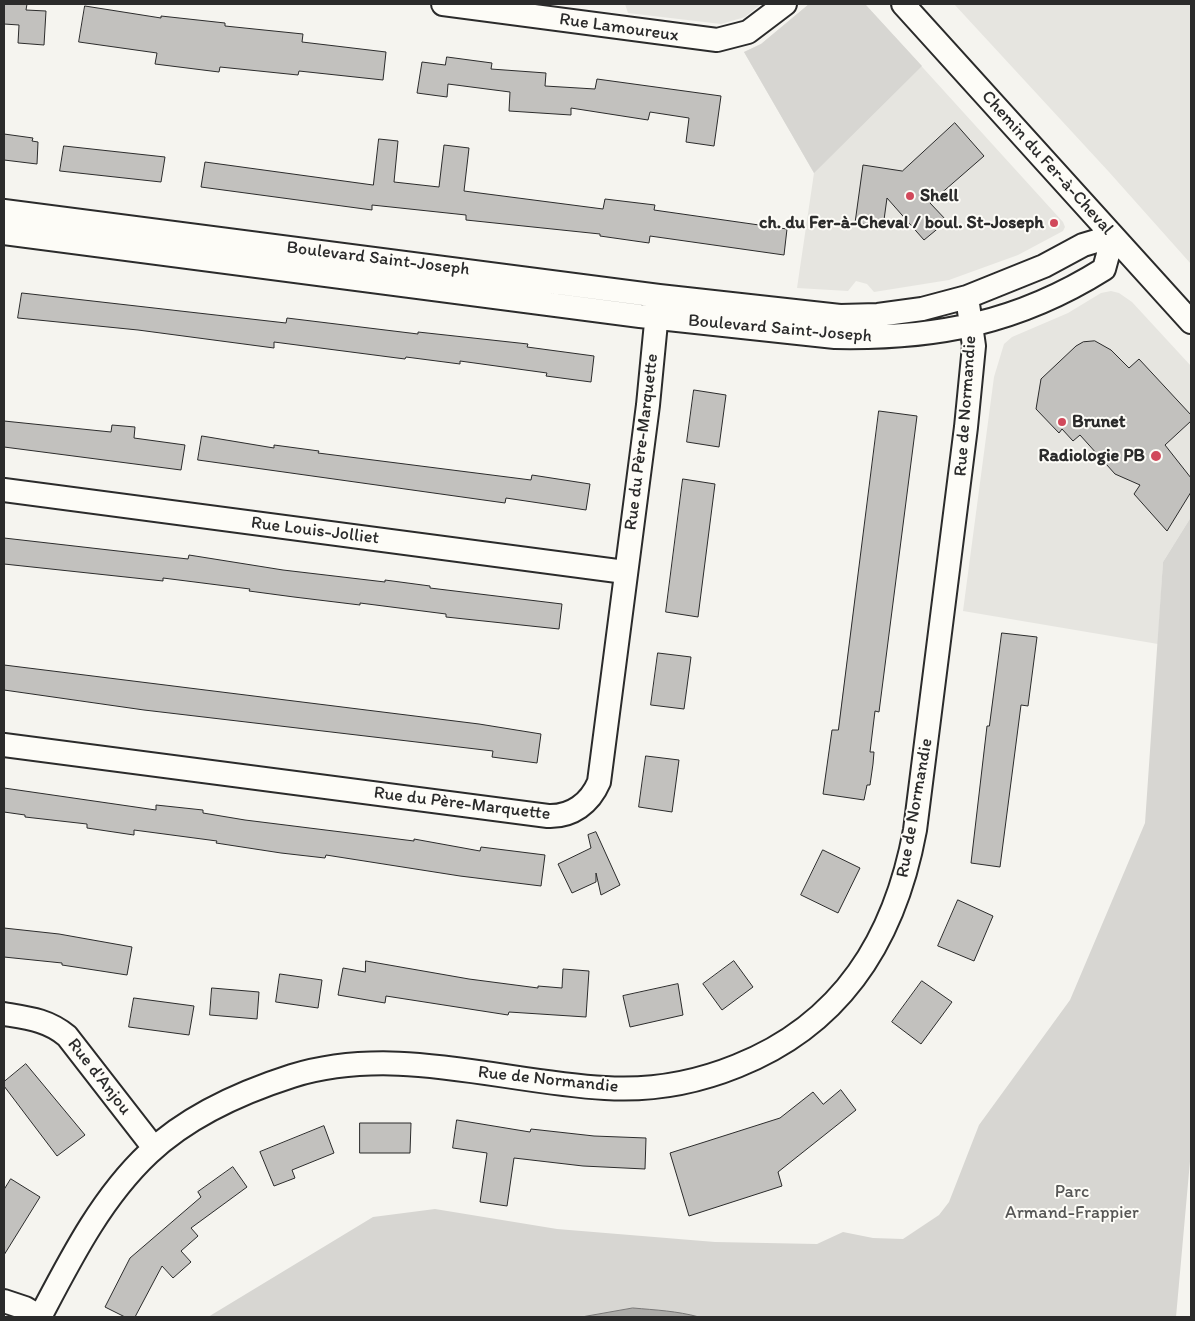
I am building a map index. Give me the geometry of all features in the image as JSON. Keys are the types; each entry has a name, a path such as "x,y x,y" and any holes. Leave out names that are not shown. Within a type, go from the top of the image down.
{"street":[{"name":"Rue Lamoureux","path":"443,4 717,40 748,32 785,4"},
{"name":"Chemin du Fer-à-Cheval","path":"903,4 1191,322"},
{"name":"Boulevard Saint-Joseph","path":"4,211 658,307 836,337 892,337 1000,319 1033,306 1090,278 1104,268 1113,236"},
{"name":"Boulevard Saint-Joseph","path":"4,233 658,307 840,316 878,315 922,309 968,297 1044,266 1084,244 1113,236"},
{"name":"Rue de Normandie","path":"40,1317 90,1228 131,1172 154,1148 188,1124 223,1104 268,1084 345,1065 396,1062 585,1087 655,1087 703,1078 751,1061 792,1038 827,1010 845,991 874,950 896,904 909,858 963,458 973,355 972,325 968,297"},
{"name":"Rue du Père-Marquette","path":"4,745 548,816 574,811 589,799 599,782 658,307"},
{"name":"Rue Louis-Jolliet","path":"4,490 625,572"},
{"name":"Rue d'Anjou","path":"4,1014 42,1021 55,1026 67,1036 154,1148"},
{"path":"4,1301 25,1308 40,1317"}],"shaded area":[{"path":"625,4 761,4 745,17 721,24 628,13"},
{"path":"809,4 865,4 1063,222 1065,227 1063,231 1018,255 949,280 874,292 867,284 856,281 848,291 797,288 814,173 744,52 761,44"},
{"path":"954,4 1191,4 1191,264 1109,172"},
{"path":"1111,291 1119,293 1132,302 1191,366 1191,517 1163,562 1158,644 963,611 994,377 1004,344 1012,337 1068,313 1101,293"},
{"path":"633,1308 675,1312 699,1317 582,1317"}],"green space":[{"path":"809,4 865,4 922,66 814,173 744,52 761,44"},
{"name":"Parc Armand-Frappier","path":"1191,517 1191,1150 1176,1317 208,1317 373,1217 435,1209 557,1229 715,1242 817,1244 843,1232 873,1238 903,1239 939,1215 949,1202 979,1125 1070,1000 1145,823 1163,562"}],"building":[{"path":"4,4 27,4 26,10 46,11 44,45 18,43 19,25 4,24"},
{"path":"85,6 161,18 161,16 225,23 225,26 303,34 302,42 386,52 383,80 299,71 298,75 220,67 219,72 155,64 157,53 79,42"},
{"path":"447,57 492,63 491,69 546,73 545,86 595,89 597,79 721,96 714,146 686,142 689,118 650,112 648,120 571,108 571,115 509,111 510,92 448,84 447,97 417,93 422,62 445,65"},
{"path":"955,123 984,156 930,203 947,221 924,240 887,198 883,227 855,223 863,165 902,171"},
{"path":"4,134 33,138 32,141 38,142 37,164 4,160"},
{"path":"379,139 398,141 394,182 439,187 444,145 469,148 464,191 603,209 605,199 655,205 654,210 787,229 784,255 650,236 649,243 600,236 600,234 466,220 466,215 372,205 372,210 201,187 205,162 373,185"},
{"path":"64,146 165,157 161,182 60,171"},
{"path":"22,293 286,323 287,318 418,334 418,332 528,344 527,347 594,356 591,382 546,376 547,373 460,361 460,364 406,357 405,359 274,342 274,348 138,330 18,318"},
{"path":"1095,341 1111,350 1129,368 1139,359 1191,415 1191,421 1165,445 1191,478 1191,492 1167,531 1134,494 1140,485 1115,474 1080,435 1073,441 1062,429 1059,433 1036,409 1041,379 1076,346 1083,342"},
{"path":"694,390 726,395 719,447 687,442"},
{"path":"879,411 917,416 879,712 875,711 870,752 874,752 873,764 870,785 867,785 864,800 823,794 832,730 838,730"},
{"path":"4,421 111,432 112,425 135,427 134,438 185,445 181,470 4,447"},
{"path":"202,436 274,448 274,445 319,451 318,453 531,480 532,475 590,484 586,510 506,498 505,503 198,460"},
{"path":"683,479 715,484 698,617 666,612"},
{"path":"4,538 188,559 189,555 283,570 385,582 385,580 430,586 430,588 562,604 559,629 446,617 446,614 294,597 249,591 250,589 163,578 163,581 4,564"},
{"path":"1002,633 1037,637 1028,706 1021,705 1000,867 971,863 987,726 989,726"},
{"path":"658,653 691,657 684,709 651,705"},
{"path":"4,665 479,724 541,734 537,763 492,757 493,751 144,710 4,690"},
{"path":"646,756 679,760 672,812 639,807"},
{"path":"4,788 156,810 156,805 203,810 203,813 245,820 414,841 414,839 480,851 481,847 545,855 541,886 460,876 326,855 325,858 281,853 216,843 217,841 134,830 134,835 87,828 87,824 25,817 25,815 4,812"},
{"path":"596,832 620,885 601,895 596,873 596,882 572,893 558,864 591,848 588,835"},
{"path":"823,850 860,868 838,913 801,895"},
{"path":"958,900 993,916 974,961 938,946"},
{"path":"4,928 59,934 132,947 127,975 62,965 62,963 4,957"},
{"path":"366,961 469,979 538,988 538,986 562,988 563,969 589,971 586,1017 509,1012 508,1015 386,996 385,1003 338,995 343,968 365,972"},
{"path":"734,961 753,987 722,1010 703,984"},
{"path":"280,974 322,980 318,1008 276,1002"},
{"path":"922,981 952,1002 921,1044 892,1022"},
{"path":"678,984 683,1015 630,1027 623,996"},
{"path":"212,988 259,992 257,1019 210,1015"},
{"path":"134,998 194,1006 189,1035 129,1027"},
{"path":"26,1064 85,1135 57,1156 4,1086 4,1082"},
{"path":"841,1090 856,1110 778,1172 782,1186 689,1216 670,1153 780,1118 813,1092 823,1104"},
{"path":"457,1120 530,1132 531,1129 594,1136 646,1138 645,1169 583,1166 514,1158 507,1206 480,1202 487,1153 453,1148"},
{"path":"360,1123 411,1123 410,1153 360,1153"},
{"path":"324,1126 334,1153 292,1170 295,1178 274,1186 260,1152"},
{"path":"233,1167 247,1187 191,1228 198,1236 181,1251 191,1262 173,1278 162,1266 135,1317 125,1317 105,1307 130,1258 201,1197 198,1192"},
{"path":"11,1179 40,1197 4,1255 4,1190"}],"place":[{"name":"Shell","path":"910,196"},
{"name":"ch. du Fer-à-Cheval / boul. St-Joseph","path":"1054,223"},
{"name":"Brunet","path":"1062,422"},
{"name":"Radiologie PB","path":"1156,456"}]}
